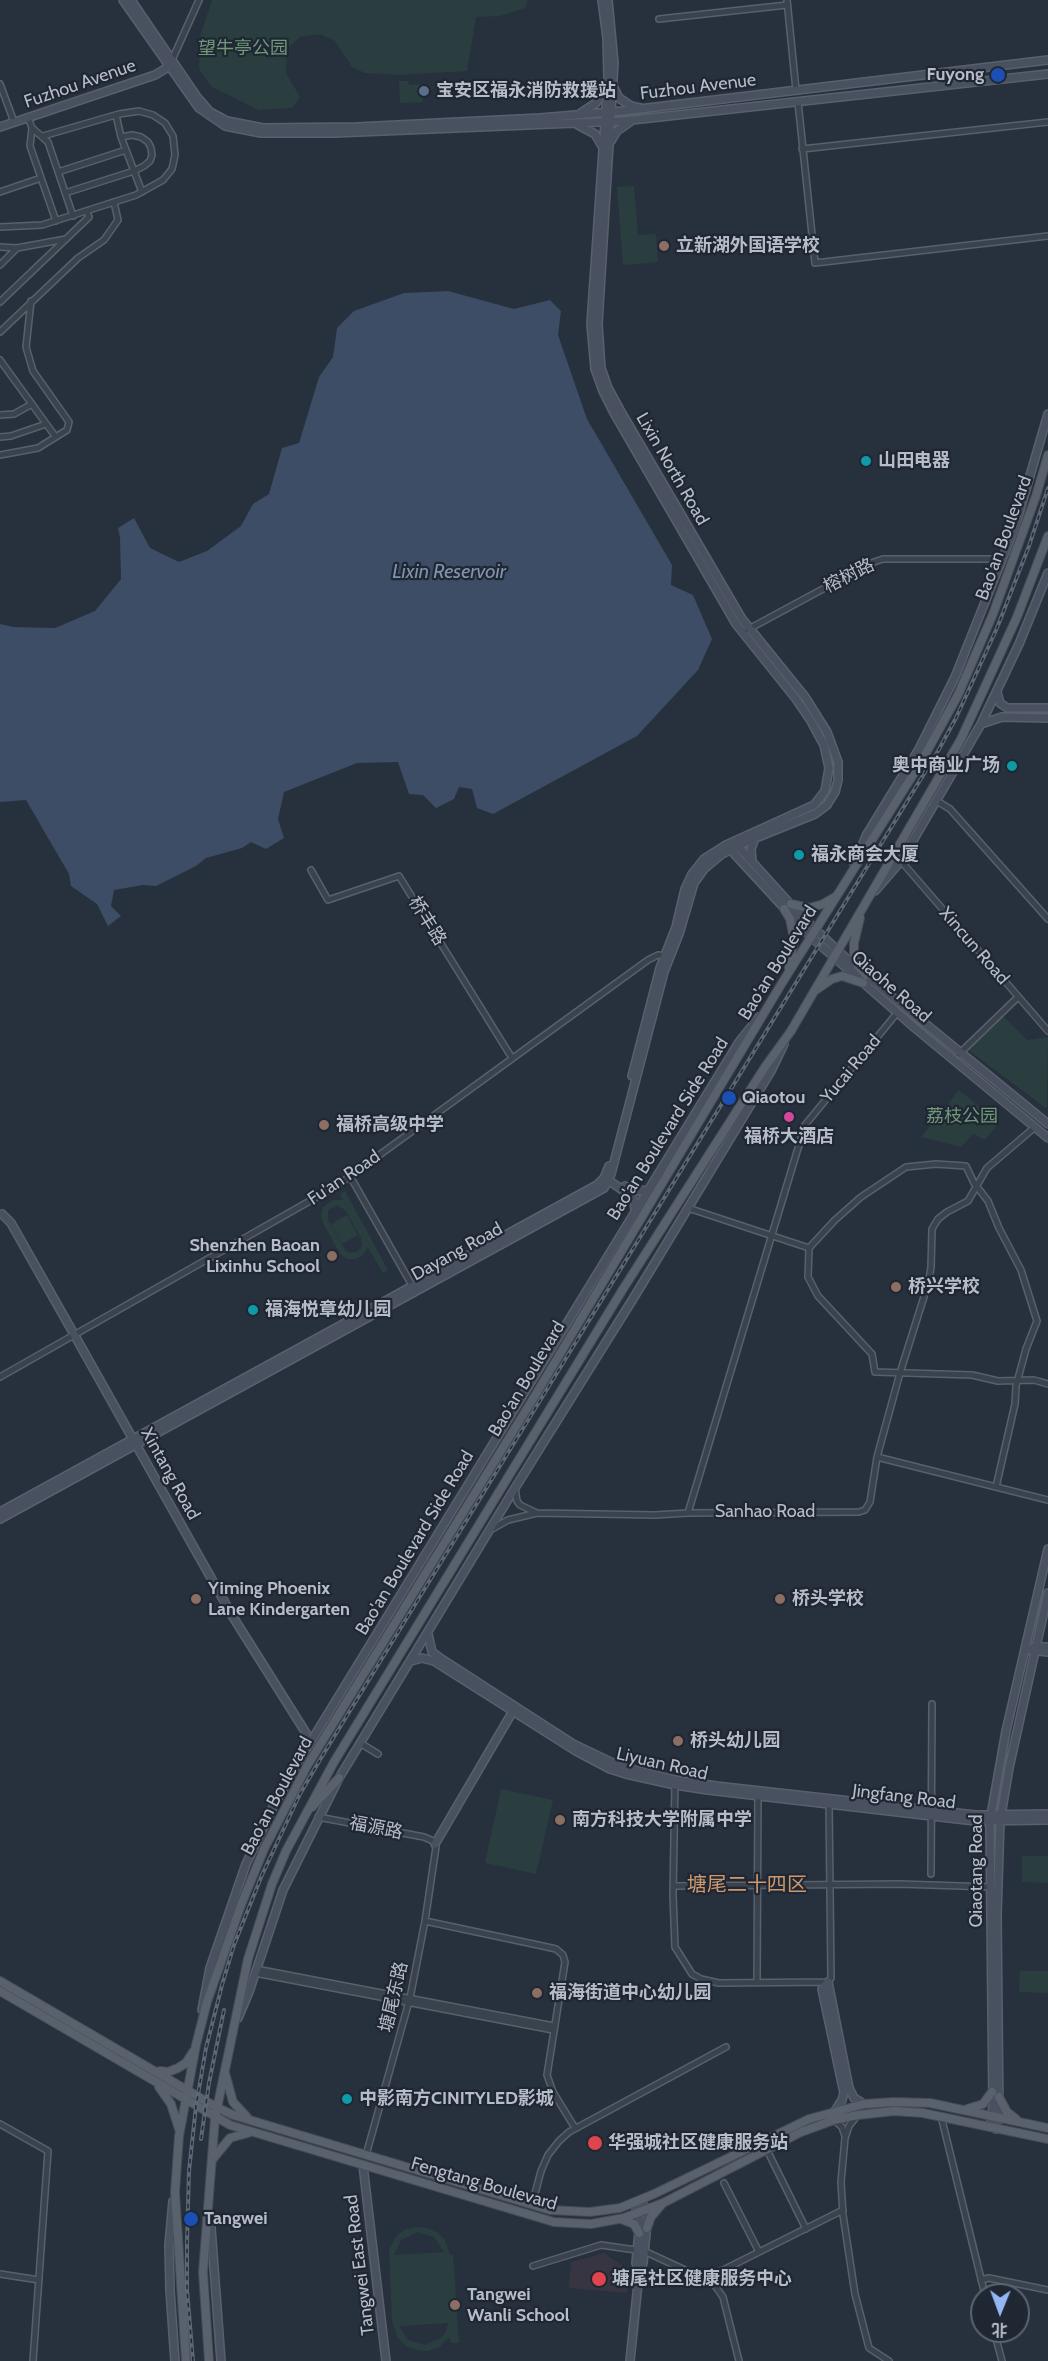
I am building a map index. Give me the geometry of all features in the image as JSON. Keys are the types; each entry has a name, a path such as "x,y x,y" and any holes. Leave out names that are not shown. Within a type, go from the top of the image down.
{"main road":[{"path":"123,0 170,63"},
{"path":"131,0 170,63"},
{"name":"Lixin North Road","path":"602,0 610,83"},
{"name":"Lixin North Road","path":"608,0 613,37 591,334 598,380 620,423 745,631 810,721 824,745 828,768 826,787 814,805 732,845"},
{"name":"Fuzhou Avenue","path":"170,63 210,112 227,121 250,127 357,127 608,113 1048,60"},
{"name":"Fuzhou Avenue","path":"0,127 155,75 170,63"},
{"name":"Fuzhou Avenue","path":"170,63 192,100 207,116 225,126 249,132 335,133 608,122 1048,74"},
{"path":"576,115 596,103 610,83 619,98 631,106 645,109"},
{"path":"570,124 583,127 595,134 606,149 617,131 634,120"},
{"path":"845,884 867,834 914,758 945,698 1004,559 1025,496 1048,414"},
{"name":"Bao'an Boulevard","path":"186,2361 175,2177 179,2136 196,2045 240,1905 278,1821 307,1766 536,1394 782,983 921,762 958,695 993,614 1019,547 1048,455"},
{"name":"Bao'an Boulevard","path":"209,2361 203,2272 216,2107 242,1979 259,1920 286,1851 334,1762 623,1289 791,1031 961,739 1017,617 1048,536"},
{"path":"867,900 901,861 981,724 1048,573"},
{"name":"Lixin North Road","path":"732,845 755,838 825,808 835,792 839,771 835,750 818,716 745,631"},
{"path":"981,724 1002,717 1048,718 1048,708 1007,708 1000,703 997,692"},
{"path":"753,863 751,849 755,838"},
{"path":"668,956 694,883 704,869 732,845"},
{"path":"608,1178 690,878 701,862 732,845"},
{"name":"Qiaohe Road","path":"732,845 753,863 788,907"},
{"name":"Qiaohe Road","path":"732,845 744,864 835,954 959,1054 1046,1120"},
{"path":"716,859 731,859 744,864"},
{"path":"782,983 791,962 794,945 788,907 816,907 839,894"},
{"path":"862,909 854,943 854,955 865,979"},
{"path":"813,993 826,982 837,977 865,979"},
{"name":"Qiaohe Road","path":"865,979 897,1013 1048,1138"},
{"name":"Bao'an Boulevard Side Road","path":"199,2034 208,1976 235,1894 256,1841 306,1749 739,1042 770,1003"},
{"path":"232,2030 247,1998 283,1890 339,1778 771,1071 791,1031"},
{"path":"608,1178 632,1190 648,1190"},
{"path":"608,1178 630,1195 634,1201 634,1212"},
{"name":"Dayang Road","path":"0,1518 414,1289 601,1190 608,1178"},
{"name":"Xintang Road","path":"1,1214 11,1223 233,1617 306,1733 306,1749"},
{"name":"Dayang Road","path":"0,1512 134,1442"},
{"name":"Qiaotang Road","path":"996,2095 991,1818 1025,1648 1048,1549"},
{"name":"Qiaotang Road","path":"993,2128 996,2116 1000,1817 1048,1593"},
{"name":"Liyuan Road","path":"428,1634 432,1652 437,1656 582,1749 619,1766 675,1783"},
{"path":"1035,1650 1048,1647"},
{"path":"1025,1648 1048,1652"},
{"name":"Liyuan Road","path":"411,1661 422,1658 434,1661 594,1761 626,1774 675,1783 829,1800"},
{"name":"塘尾东路","path":"434,1842 513,1712"},
{"path":"304,1815 339,1778"},
{"name":"Jingfang Road","path":"829,1800 991,1818 1048,1814"},
{"name":"Jingfang Road","path":"1000,1817 1048,1820"},
{"name":"Fengtang Boulevard","path":"0,1981 216,2107 256,2122 550,2210 605,2211 637,2201 800,2123 864,2104 920,2102 1048,2128"},
{"path":"828,1982 849,2088 854,2098 864,2104"},
{"path":"828,1982 822,1989 844,2093 835,2111"},
{"name":"Fengtang Boulevard","path":"0,1991 215,2118 254,2133 542,2219 582,2224 620,2219 663,2203 801,2132 834,2120 858,2115 909,2111 1048,2139"},
{"path":"153,2069 166,2072 178,2068 186,2063 196,2045"},
{"path":"225,2062 228,2088 233,2102 244,2115 256,2122"},
{"path":"153,2082 162,2090 171,2104 177,2120 179,2136"},
{"path":"964,2110 984,2104 996,2095 1007,2112 1019,2122"},
{"path":"280,2141 283,2130"},
{"path":"211,2162 230,2138 242,2133 254,2133"},
{"name":"Tangwei East Road","path":"363,2165 386,2361"},
{"path":"704,2170 709,2180"},
{"path":"175,2177 169,2245 175,2361"},
{"path":"209,2185 221,2361"},
{"path":"637,2201 647,2228"},
{"path":"630,2361 639,2274 636,2263 653,2214 663,2203"},
{"path":"640,2251 639,2233 642,2211"},
{"path":"582,2212 582,2224"},
{"path":"620,2219 634,2224 639,2233"}],"street":[{"path":"170,63 199,0"},
{"path":"659,19 787,2 796,90"},
{"path":"0,84 14,122"},
{"path":"798,102 814,263 1048,236"},
{"path":"0,227 42,225 142,192 163,180 172,169 175,155 173,136 165,123 153,115 139,111 116,115 43,136"},
{"path":"116,115 121,137 142,192"},
{"path":"28,117 32,128 30,146 56,221"},
{"path":"802,149 1048,122"},
{"path":"32,128 48,142 73,216"},
{"path":"65,193 134,171 150,161 152,155 148,141 132,135 121,137"},
{"path":"58,172 126,150"},
{"path":"0,192 41,178"},
{"path":"0,332 31,300 78,258 104,240 118,220 114,202"},
{"path":"0,302 89,217 87,212"},
{"path":"0,247 17,248 66,239"},
{"path":"0,265 17,248"},
{"path":"0,455 38,448 67,430 69,422 33,371 26,347 31,300"},
{"path":"0,360 55,436"},
{"path":"0,415 14,414 32,404"},
{"path":"0,437 11,436 46,423"},
{"name":"榕树路","path":"745,631 871,562 883,559 1004,559"},
{"path":"937,801 950,808 1048,920"},
{"name":"Xincun Road","path":"901,861 1048,1031"},
{"name":"桥丰路","path":"311,870 328,900 399,876 512,1058"},
{"name":"Fu'an Road","path":"0,1377 314,1200 648,960 655,956 668,956"},
{"path":"959,1054 1018,997"},
{"name":"Yucai Road","path":"772,1237 805,1125 897,1013"},
{"path":"1035,1127 987,1168 968,1201 947,1212 938,1219 932,1229 931,1268 928,1284 900,1373 878,1457 1048,1500"},
{"path":"996,1487 1015,1404 1018,1379 1037,1321 1021,1270 988,1201 966,1166 936,1164 906,1167 861,1197 809,1248 808,1277 818,1296 872,1354 875,1372 972,1375 998,1381 1018,1379 1048,1384"},
{"path":"350,1176 414,1289"},
{"path":"688,1208 809,1248"},
{"path":"688,1513 772,1237"},
{"name":"Sanhao Road","path":"488,1532 507,1520 537,1513 655,1515 865,1510 870,1502 878,1457"},
{"path":"515,1488 520,1505 537,1513"},
{"path":"931,1874 932,1704"},
{"path":"360,1743 378,1754"},
{"path":"675,1783 675,1947 692,1974 712,1982 828,1982 830,1969 829,1800"},
{"path":"757,1982 758,1793"},
{"name":"福源路","path":"318,1817 424,1837 434,1842"},
{"name":"塘尾东路","path":"366,2155 410,2001 436,1851 434,1842"},
{"path":"674,1886 991,1885"},
{"path":"425,1921 538,1945 560,1952 565,1962 553,2028 548,2080 575,2128"},
{"path":"256,1971 553,2028"},
{"path":"532,2205 548,2155 559,2141 575,2128 726,2047"},
{"path":"858,2115 849,2126 845,2138 841,2182 843,2211 855,2294 869,2348 889,2361"},
{"path":"941,2116 982,2283"},
{"path":"834,2120 842,2127 845,2138"},
{"path":"0,2124 48,2151 33,2361"},
{"path":"767,2150 806,2229"},
{"path":"724,2183 759,2252"},
{"path":"705,2279 843,2211"},
{"path":"533,2266 601,2246 640,2251 705,2279 713,2283 723,2297 739,2361"},
{"path":"0,2274 39,2280"},
{"path":"981,2280 989,2278 1048,2290"},
{"path":"997,2343 1002,2361"}],"shaded area":[{"name":"塘尾社区健康服务中心","path":"604,2253 629,2270 627,2293 569,2288 571,2262"}],"green space":[{"name":"望牛亭公园","path":"212,0 528,0 525,8 500,16 476,17 467,71 398,75 365,73 352,67 335,41 320,34 300,37 287,49 286,73 300,97 292,108 259,110 212,87 199,69 200,37"},
{"path":"399,81 408,81 409,85 422,84 423,102 400,103"},
{"path":"634,186 638,235 656,234 658,262 623,265 617,187"},
{"path":"1002,1015 1027,1040 1048,1037 1047,1109 967,1049"},
{"name":"荔枝公园","path":"959,1090 999,1123 985,1140 973,1134 961,1147 921,1137"},
{"path":"345,1191 388,1270 383,1273 368,1247 363,1255 356,1259 347,1259 340,1254 323,1223 321,1215 323,1207 333,1200 343,1200 340,1194","holes":["337,1205 346,1211 361,1238 362,1246 357,1252 349,1253 345,1250 328,1220 328,1210"]},
{"path":"347,1215 358,1235 342,1244 331,1224"},
{"path":"501,1789 553,1800 536,1874 485,1863"},
{"path":"1022,1856 1048,1856 1048,1883 1022,1882"},
{"path":"1020,1971 1048,1971 1048,1993 1019,1992"},
{"path":"428,2228 438,2233 445,2240 450,2255 453,2255 459,2343 451,2343 450,2337 438,2348 427,2351 406,2346 398,2338 392,2322 389,2249 397,2235 406,2229","holes":["417,2232 434,2237 444,2252 394,2255 401,2240","448,2323 441,2338 425,2345 408,2340 399,2326"]}],"water":[{"name":"Lixin Reservoir","path":"448,291 514,309 550,300 561,311 558,335 587,419 672,565 671,585 693,595 712,639 698,670 637,736 493,814 477,808 472,789 459,787 454,799 436,808 423,795 409,794 398,762 357,763 284,792 278,819 284,838 266,849 251,842 242,848 206,858 196,866 156,886 143,885 114,890 111,906 121,916 108,926 97,904 71,886 69,874 26,800 0,802 0,624 13,627 55,628 95,611 121,579 118,528 134,518 150,548 179,562 207,551 241,526 253,504 269,494 282,448 299,443 319,377 333,357 337,328 354,311 404,293"}],"railway":[{"path":"193,2361 187,2290 187,2242 189,2171 196,2106 206,2048 222,1985 234,1945 262,1875 300,1794 321,1758 938,751 956,718 997,628 1029,546 1048,488"},
{"path":"201,2139 209,2083 224,2010"}],"place":[{"name":"Fuyong","path":"998,75"},
{"name":"宝安区福永消防救援站","path":"424,91"},
{"name":"立新湖外国语学校","path":"664,246"},
{"name":"山田电器","path":"866,461"},
{"name":"奥中商业广场","path":"1012,766"},
{"name":"福永商会大厦","path":"799,855"},
{"name":"Qiaotou","path":"729,1098"},
{"name":"福桥大酒店","path":"789,1117"},
{"name":"福桥高级中学","path":"324,1125"},
{"name":"Shenzhen Baoan Lixinhu School","path":"332,1256"},
{"name":"桥兴学校","path":"896,1287"},
{"name":"福海悦章幼儿园","path":"253,1310"},
{"name":"Yiming Phoenix Lane Kindergarten","path":"196,1599"},
{"name":"桥头学校","path":"780,1599"},
{"name":"桥头幼儿园","path":"678,1741"},
{"name":"南方科技大学附属中学","path":"560,1820"},
{"name":"福海街道中心幼儿园","path":"537,1993"},
{"name":"中影南方CINITYLED影城","path":"347,2099"},
{"name":"华强城社区健康服务站","path":"595,2143"},
{"name":"Tangwei","path":"191,2219"},
{"name":"塘尾社区健康服务中心","path":"599,2279"},
{"name":"Tangwei Wanli School","path":"455,2305"}],"district":[{"name":"塘尾二十四区","path":"747,1885"}]}
